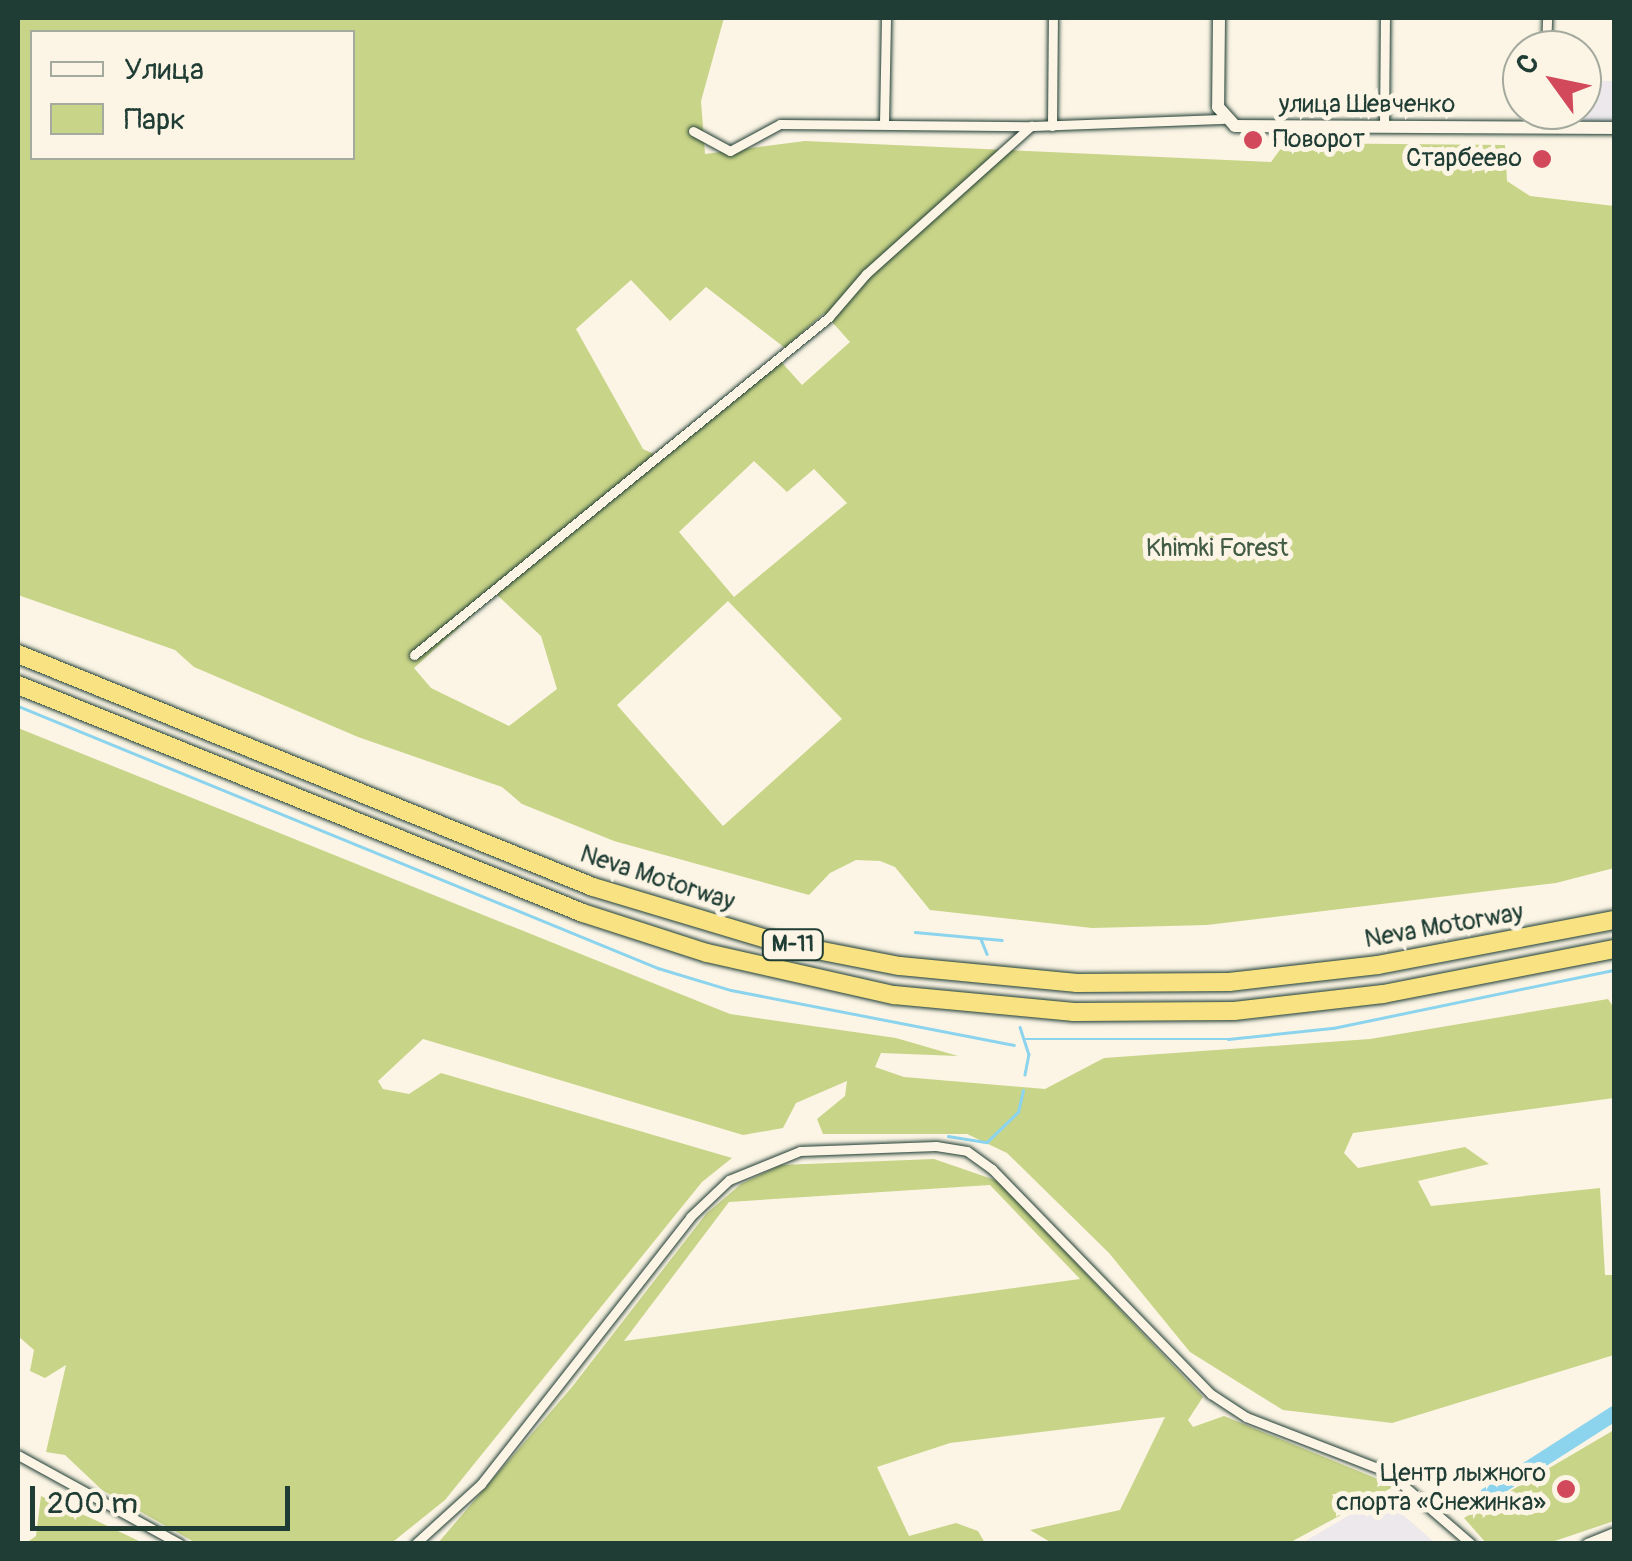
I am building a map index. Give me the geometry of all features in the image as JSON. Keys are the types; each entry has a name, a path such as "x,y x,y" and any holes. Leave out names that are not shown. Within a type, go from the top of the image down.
{"highway":[{"name":"Neva Motorway","path":"18,654 593,887 776,942 900,966 1077,983 1229,982 1378,965 1614,920"},
{"name":"М-11","path":"18,685 582,914 708,954 894,994 1028,1009 1219,1012 1383,994 1614,949"}],"main road":[{"path":"1219,18 1223,119"},
{"name":"улица Шевченко","path":"1223,119 1254,128 1502,128"}],"street":[{"path":"884,123 886,18"},
{"path":"1052,18 1052,126"},
{"path":"1384,127 1385,18"},
{"path":"693,130 730,151 780,124 1052,126 1223,119"},
{"path":"414,656 830,318 866,274 1030,126"},
{"path":"415,1544 481,1484 690,1217 729,1180 800,1151 936,1146 967,1151 992,1168 1210,1394 1246,1417 1388,1472 1472,1544"},
{"path":"18,1455 180,1544"},
{"path":"1586,1544 1614,1533"}],"shaded area":[{"path":"1602,81 1614,81 1614,123 1602,122"},
{"path":"1382,1496 1435,1543 1302,1543"}],"green space":[{"name":"Khimki Forest","path":"18,18 724,18 701,101 705,154 805,141 1271,162 1285,143 1505,145 1507,181 1530,196 1614,206 1614,868 1556,883 1207,925 1092,928 930,910 895,867 880,861 856,860 830,873 809,895 614,841 522,804 502,787 358,737 194,667 175,650 18,595","holes":["631,280 670,321 706,287 785,348 824,313 850,342 802,385 776,356 654,454 643,449 576,329","754,461 787,492 814,469 847,503 734,597 679,532","496,594 541,636 557,689 509,726 431,688 414,668","728,601 842,719 723,826 617,705"]},
{"path":"18,728 730,1014 896,1038 958,1056 881,1053 875,1067 904,1077 1045,1089 1104,1058 1370,1039 1608,999 1614,1008 1614,1098 1353,1133 1344,1153 1358,1168 1465,1147 1489,1164 1418,1181 1431,1206 1600,1188 1605,1275 1614,1275 1614,1355 1392,1423 1283,1410 1190,1352 1109,1253 1007,1153 967,1134 823,1134 817,1119 845,1096 847,1081 796,1103 783,1128 743,1135 423,1039 378,1081 383,1089 409,1094 441,1073 732,1158 702,1182 445,1500 394,1541 196,1543 102,1490 65,1455 46,1452 66,1365 45,1378 30,1371 34,1350 18,1336"},
{"path":"934,1159 998,1181 1203,1397 1188,1420 1193,1427 1224,1416 1395,1486 1289,1543 1052,1543 1030,1530 1120,1510 1165,1417 950,1443 877,1467 909,1536 956,1523 978,1531 985,1543 437,1544 572,1387 706,1214 741,1184 781,1165","holes":["990,1185 1080,1279 624,1341 729,1202"]},
{"name":"Центр лыжного спорта «Снежинка»","path":"1614,1430 1614,1521 1549,1543 1487,1544 1464,1518"},
{"path":"41,1496 143,1543 26,1543 36,1536"}],"waterway":[{"path":"18,706 658,968 731,990 1014,1045"},
{"path":"915,932 1002,940"},
{"path":"981,939 987,954"},
{"path":"1026,1039 1228,1039 1333,1028 1614,970"},
{"path":"1020,1027 1029,1054 1025,1075"},
{"path":"948,1136 987,1142 1018,1112 1023,1091"},
{"path":"1470,1505 1614,1413"}],"place":[{"name":"Поворот","path":"1253,140"},
{"name":"Старбеево","path":"1542,159"},
{"name":"Центр лыжного спорта «Снежинка»","path":"1566,1489"}]}
